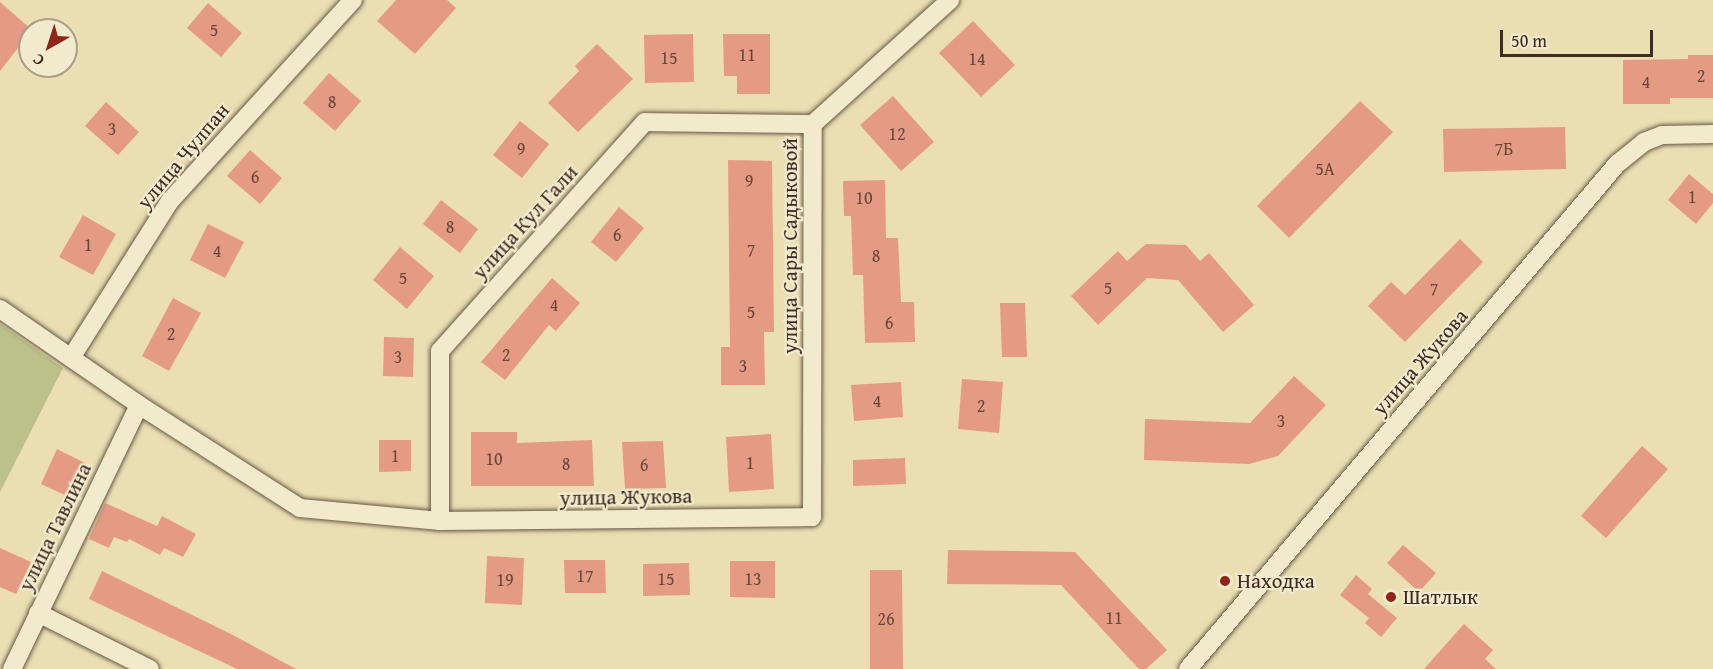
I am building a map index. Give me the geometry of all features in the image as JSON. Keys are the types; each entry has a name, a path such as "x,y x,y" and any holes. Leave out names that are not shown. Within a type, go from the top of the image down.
{"street":[{"name":"улица Чулпан","path":"71,358 170,201 353,0"},
{"name":"улица Сары Садыковой","path":"812,517 813,124 950,0"},
{"name":"улица Кул Гали","path":"440,521 440,351 645,122 813,124"},
{"name":"улица Жукова","path":"1188,669 1617,164 1644,142 1662,135 1713,134"},
{"name":"улица Жукова","path":"0,309 139,405 300,508 440,521 812,517"},
{"name":"улица Тавлина","path":"12,669 139,405"},
{"path":"38,613 150,669"}],"green space":[{"path":"0,324 63,368 0,492"}],"building":[{"path":"396,0 447,0 456,8 415,54 377,21"},
{"path":"0,2 18,18 18,48 0,71"},
{"path":"208,3 242,33 221,57 187,28"},
{"path":"973,21 1015,65 981,97 939,53"},
{"path":"693,34 694,82 645,83 644,35"},
{"path":"723,34 770,34 770,94 737,94 737,76 724,76"},
{"path":"597,44 633,79 578,132 548,103 579,71 575,66"},
{"path":"1688,55 1713,55 1713,98 1670,98 1670,104 1623,104 1623,60 1688,59"},
{"path":"329,73 361,101 335,131 303,103"},
{"path":"893,96 934,142 901,171 860,125"},
{"path":"1360,101 1393,132 1289,238 1257,206"},
{"path":"106,102 139,132 118,155 85,126"},
{"path":"520,121 549,144 522,178 493,155"},
{"path":"1565,127 1566,169 1444,172 1443,129"},
{"path":"250,150 282,178 260,204 227,176"},
{"path":"728,160 772,161 774,332 764,332 765,385 721,385 721,347 730,347"},
{"path":"1689,174 1713,194 1713,203 1696,224 1668,200"},
{"path":"885,180 886,238 898,238 901,302 914,302 915,342 865,343 863,275 853,275 851,216 844,216 843,181"},
{"path":"441,200 478,229 460,253 423,224"},
{"path":"619,207 644,228 616,262 591,242"},
{"path":"83,215 116,234 93,275 59,257"},
{"path":"208,224 244,242 225,278 190,260"},
{"path":"1460,239 1483,262 1405,342 1368,306 1391,282 1405,295"},
{"path":"1146,244 1186,245 1200,261 1209,253 1254,305 1223,332 1178,280 1147,278 1098,325 1071,296 1118,251 1127,261"},
{"path":"400,247 434,276 407,309 373,280"},
{"path":"552,278 580,303 556,331 549,325 505,380 481,362"},
{"path":"173,298 201,313 169,371 142,356"},
{"path":"1000,303 1025,303 1027,357 1002,357"},
{"path":"384,337 414,338 413,377 383,376"},
{"path":"1294,376 1326,405 1278,456 1249,464 1144,460 1145,419 1250,423"},
{"path":"962,379 1003,382 999,433 958,429"},
{"path":"901,382 903,417 854,421 851,385"},
{"path":"471,432 517,432 517,443 592,440 594,486 471,486"},
{"path":"771,434 774,489 729,492 726,437"},
{"path":"379,440 411,440 411,471 379,472"},
{"path":"663,441 666,488 625,489 622,442"},
{"path":"1642,446 1668,469 1606,538 1581,516"},
{"path":"57,449 85,463 69,497 41,484"},
{"path":"905,458 906,484 853,486 853,460"},
{"path":"105,503 157,526 162,516 196,534 183,557 164,548 160,555 129,539 127,542 114,537 109,548 89,539"},
{"path":"1403,545 1436,573 1419,592 1387,563"},
{"path":"0,548 31,562 16,594 0,587"},
{"path":"948,550 1075,552 1167,650 1146,669 1139,669 1061,585 947,584"},
{"path":"487,556 524,558 522,605 485,603"},
{"path":"564,560 605,560 606,593 565,593"},
{"path":"730,561 775,561 775,598 730,597"},
{"path":"689,563 690,595 643,596 643,564"},
{"path":"870,570 902,570 903,669 870,669"},
{"path":"102,571 231,634 296,669 237,669 89,599"},
{"path":"1356,575 1372,589 1368,594 1397,618 1381,637 1365,623 1369,618 1340,595"},
{"path":"1464,624 1493,650 1485,659 1496,669 1424,669"}],"place":[{"name":"Находка","path":"1225,581"},
{"name":"Шатлык","path":"1391,597"}]}
